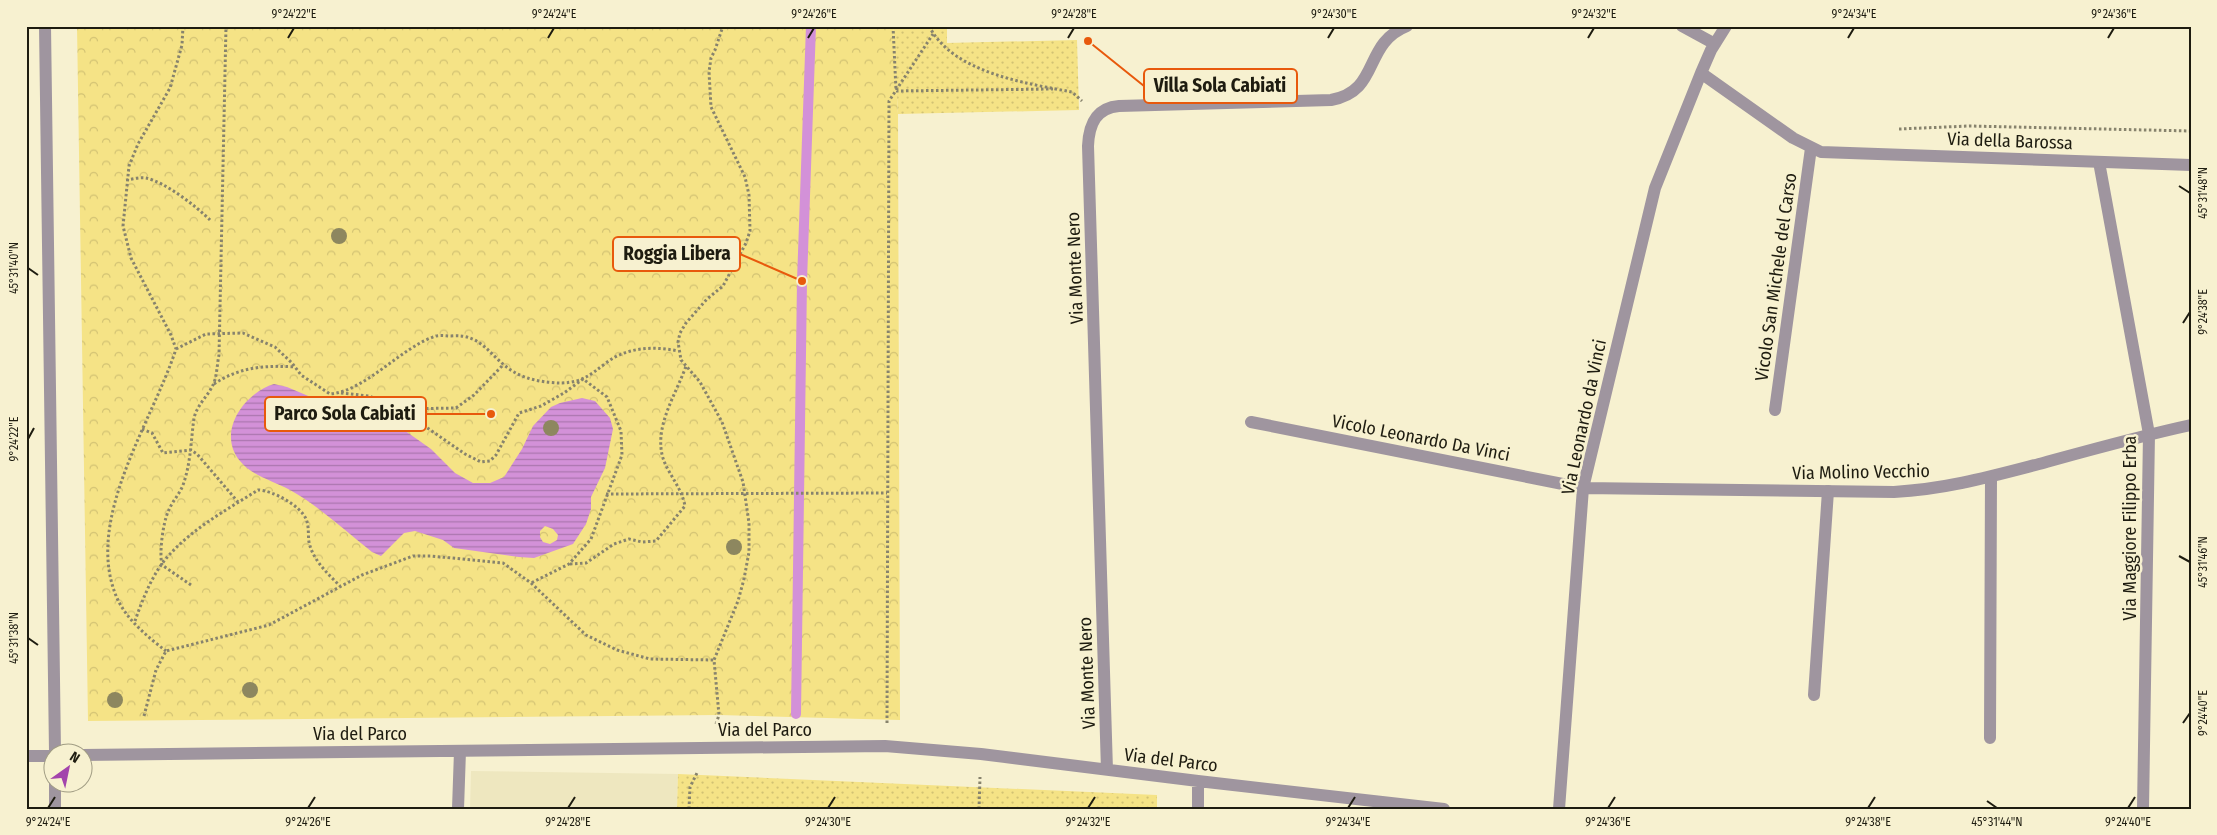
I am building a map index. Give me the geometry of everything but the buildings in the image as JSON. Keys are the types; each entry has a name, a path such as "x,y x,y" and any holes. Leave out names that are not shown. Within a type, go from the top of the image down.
{"street":[{"path":"45,26 55,742"},
{"path":"1096,115 1111,107 1119,106 1331,100 1343,98 1362,86 1382,44 1389,36 1407,26"},
{"path":"1682,26 1715,44"},
{"name":"Via Leonardo da Vinci","path":"1559,809 1583,488 1648,213 1666,158 1701,73 1726,26"},
{"path":"1701,73 1793,138 1812,148"},
{"name":"Via Monte Nero","path":"1096,115 1092,122 1088,146 1108,770"},
{"name":"Via della Barossa","path":"1812,148 1829,153 2191,165"},
{"name":"Vicolo San Michele del Carso","path":"1775,410 1812,148"},
{"name":"Via Maggiore Filippo Erba","path":"2099,162 2149,434 2143,809"},
{"name":"Vicolo Leonardo Da Vinci","path":"1251,422 1583,488"},
{"name":"Via Molino Vecchio","path":"1583,488 1922,491 1975,482 2149,434 2191,425"},
{"path":"1990,738 1991,477"},
{"path":"1814,695 1828,491"},
{"name":"Via del Parco","path":"92,755 885,746 981,754 1198,782 1444,809"},
{"path":"458,809 460,751"},
{"path":"26,756 42,756"},
{"path":"1198,782 1198,809"},
{"path":"55,792 55,809"}],"path":[{"path":"176,349 158,310 140,278 125,239 123,226 126,180 129,166 138,144 170,88 182,45 183,26"},
{"path":"214,384 219,334 226,26"},
{"path":"689,809 690,787 711,748 718,715 714,660 738,601 744,579 750,539 745,495 738,462 722,422 700,382 681,360 678,351 680,333 686,323 707,299 723,286 746,243 750,231 749,195 745,176 711,107 710,58 715,50 723,26"},
{"path":"893,26 896,91"},
{"path":"928,26 944,48 960,60 988,72 1072,92 1096,115"},
{"path":"885,746 887,722 886,493 889,101 933,34"},
{"path":"896,91 1057,89"},
{"path":"1890,129 1969,126 2191,131"},
{"path":"126,180 144,177 155,180 199,209 210,220"},
{"path":"166,652 134,621 118,600 107,560 113,510 142,428 176,349 206,334 243,333 260,339 276,347 301,376 319,389 330,394 340,393 369,396 400,409 465,454 481,462 490,461 496,455 519,413 541,406 564,393 593,375 606,362 624,353 652,348 678,351"},
{"path":"340,393 418,345 437,336 461,335 473,338 503,365 514,372 534,379 563,383 584,379 607,397 621,431 622,456 606,494 600,517 591,538 569,564"},
{"path":"400,409 456,408 474,395 503,365"},
{"path":"531,583 569,564 586,563 614,544 628,538 642,542 656,542 686,506 683,494 664,460 660,440 670,400 681,381 686,366"},
{"path":"162,565 161,548 167,512 181,490 191,450 194,416 201,402 214,384 238,372 257,367 296,368"},
{"path":"142,428 152,433 163,453 191,450 206,462 238,502"},
{"path":"134,621 142,602 169,554 238,502 258,490 265,490 282,498 300,511 306,518 309,529 309,544 316,558 340,586"},
{"path":"606,494 886,493"},
{"path":"144,716 156,670 166,652 269,625 362,575 413,556 496,562 519,573 586,636 617,650 650,659 714,660"},
{"path":"162,565 191,586"},
{"path":"979,809 981,754"}],"shaded area":[{"path":"274,384 287,387 339,409 378,417 394,423 431,449 455,473 473,483 490,483 504,477 522,449 533,426 551,407 560,403 582,398 595,401 610,418 613,429 605,468 591,497 591,509 586,524 573,544 534,558 519,557 454,548 443,540 415,531 404,533 381,556 372,552 301,496 251,471 240,461 233,450 232,426 244,405 263,389","holes":["545,526 553,529 558,535 557,540 550,544 543,542 540,537 540,531"]},
{"path":"471,771 678,774 677,809 470,809"}],"green space":[{"path":"77,26 893,26 898,114 900,720 719,715 88,721"},
{"path":"893,26 947,26 947,43 1077,40 1079,110 898,114"},
{"path":"678,774 1157,795 1157,809 677,809"}],"waterway":[{"path":"796,714 802,281 811,26"}],"place":[{"name":"Villa Sola Cabiati","path":"1088,41"},
{"name":"Roggia Libera","path":"802,281"},
{"name":"Parco Sola Cabiati","path":"491,414"}]}
